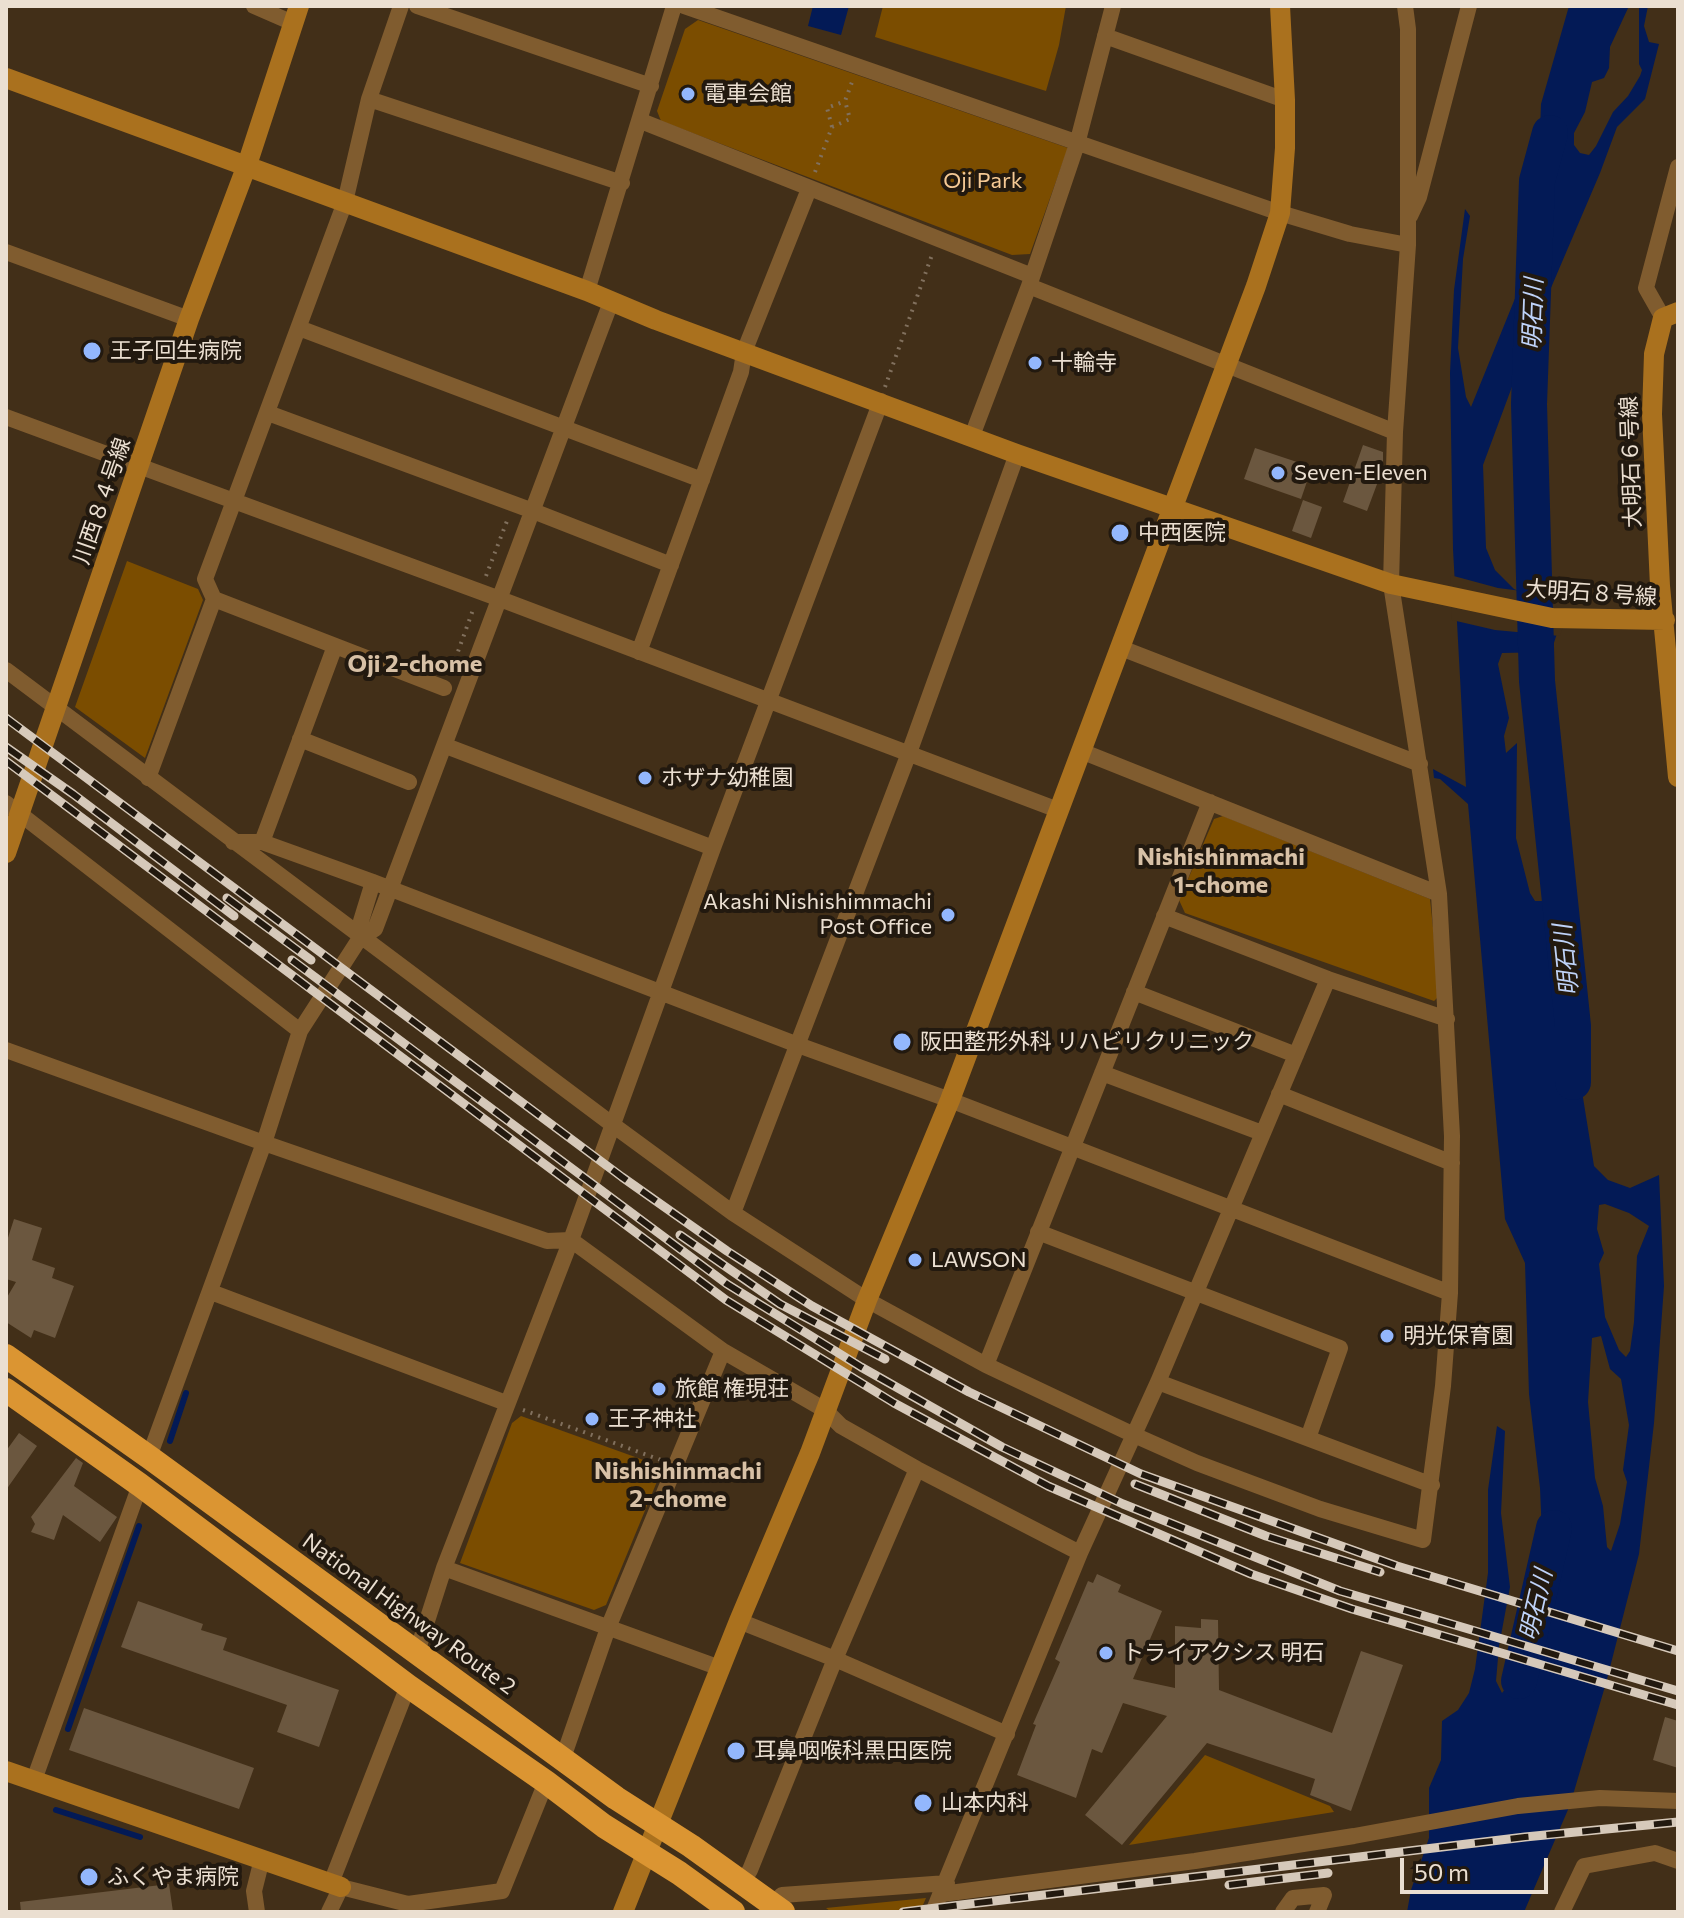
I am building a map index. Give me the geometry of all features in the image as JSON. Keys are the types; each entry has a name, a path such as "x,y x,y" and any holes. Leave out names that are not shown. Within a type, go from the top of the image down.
{"highway":[{"name":"National Highway Route 2","path":"6,1356 657,1826 778,1908"},
{"path":"6,1390 140,1485 408,1686 733,1912"}],"street":[{"path":"254,6 296,14"},
{"path":"148,778 214,599 205,579 232,500 268,413 345,202 369,99 401,6"},
{"path":"417,6 651,86"},
{"path":"587,291 674,6"},
{"path":"684,6 1280,213 1350,234 1408,245"},
{"path":"972,436 1077,144 1113,6"},
{"path":"623,1912 950,1100 1173,510 1280,213 1285,100 1280,6"},
{"path":"6,670 360,938 733,1213 867,1300 986,1365 1197,1463 1320,1509 1423,1540 1432,1485 1450,1293 1452,1163 1439,894 1420,764 1400,587 1395,432 1408,245 1408,29 1405,6"},
{"path":"1408,222 1419,197 1469,6"},
{"name":"川西８４号線","path":"6,853 13,808 57,708 189,319 247,165 296,14"},
{"path":"1105,36 1285,100"},
{"name":"大明石８号線","path":"6,78 587,291 1017,454 1400,587 1552,618 1665,620 1678,777"},
{"path":"369,99 622,183"},
{"path":"641,121 938,239 1030,281 1395,432"},
{"path":"1670,315 1646,288 1678,167"},
{"path":"639,652 741,372 744,352 809,189"},
{"path":"6,252 189,319"},
{"path":"149,1457 264,1143 300,1031 360,938 375,929 611,302"},
{"name":"大明石６号線","path":"1665,620 1660,586 1652,414 1654,354 1670,315"},
{"path":"299,328 702,480"},
{"path":"417,1652 444,1568 571,1240 713,848 881,401"},
{"path":"268,413 671,565"},
{"path":"6,417 1058,810"},
{"path":"733,1213 909,753 1017,454"},
{"path":"214,599 444,688"},
{"path":"262,842 335,646"},
{"path":"1121,648 1420,764"},
{"path":"300,739 409,782"},
{"path":"446,746 713,848"},
{"path":"1081,751 1439,894"},
{"path":"986,1365 1210,802"},
{"path":"13,808 300,1031"},
{"path":"233,842 262,842 392,889 1450,1293"},
{"path":"360,938 361,921 373,882"},
{"path":"1164,916 1328,979 1447,1019"},
{"path":"933,1912 1080,1553 1158,1382 1328,979"},
{"path":"1134,992 1296,1055"},
{"path":"6,1050 547,1241 571,1240 723,1351 825,1410 841,1426 1080,1553"},
{"path":"1102,1073 1262,1133"},
{"path":"1279,1094 1452,1163"},
{"path":"1038,1232 1340,1348 1308,1438"},
{"path":"211,1292 506,1403"},
{"path":"563,1758 608,1628 723,1351"},
{"path":"1158,1382 1432,1485"},
{"path":"742,1883 917,1469"},
{"path":"34,1780 140,1485"},
{"path":"444,1568 720,1668"},
{"path":"739,1621 1007,1734"},
{"path":"329,1912 408,1686"},
{"path":"6,1771 336,1885 408,1904 502,1891 546,1782"},
{"path":"778,1908 782,1895 945,1888 1076,1878 1354,1836 1518,1806 1600,1798 1678,1801"},
{"path":"1562,1912 1584,1866 1655,1853 1678,1861"},
{"path":"257,1912 254,1891 262,1859"},
{"path":"1283,1912 1293,1898 1324,1895 1317,1912"}],"path":[{"path":"832,127 850,119 845,101 858,67"},
{"path":"809,189 832,127 827,108 845,101"},
{"path":"881,401 938,239"},
{"path":"506,1403 674,1465"}],"green space":[{"path":"883,6 1066,6 1046,91 875,37"},
{"name":"Oji Park","path":"698,20 1068,148 1030,254 1012,255 661,121 657,111 685,29"},
{"path":"127,561 198,589 203,600 145,758 75,707"},
{"path":"1223,816 1430,899 1440,995 1434,1001 1185,913 1179,900 1214,819"},
{"path":"521,1416 663,1467 606,1605 594,1610 460,1563 512,1423"},
{"path":"1205,1755 1330,1806 1334,1812 1129,1845"},
{"path":"926,1898 920,1912 831,1912 826,1908"}],"water":[{"path":"813,6 849,6 841,35 808,26"},
{"path":"1569,6 1629,6 1610,47 1609,68 1604,78 1592,82 1585,112 1574,133 1574,145 1580,153 1589,155 1613,112 1628,96 1640,76 1639,6 1648,6 1644,26 1649,42 1659,44 1645,99 1617,127 1533,330 1483,465 1486,548 1495,570 1514,589 1545,603 1561,621 1551,652 1502,653 1498,664 1509,718 1504,736 1506,753 1517,743 1516,838 1530,893 1535,901 1542,901 1550,836 1563,795 1566,795 1565,893 1560,919 1582,963 1577,979 1566,992 1594,1166 1608,1180 1630,1188 1659,1175 1664,1286 1654,1423 1639,1554 1606,1683 1570,1805 1524,1912 1407,1912 1411,1890 1429,1838 1429,1788 1441,1760 1442,1721 1458,1710 1469,1693 1475,1669 1488,1573 1488,1490 1497,1426 1505,1431 1501,1513 1510,1587 1496,1681 1502,1693 1519,1672 1544,1582 1540,1488 1529,1394 1525,1263 1505,1219 1468,804 1440,779 1434,778 1433,769 1466,787 1453,549 1450,373 1454,290 1465,209 1470,216 1463,259 1458,348 1466,397 1471,407 1516,296 1541,251 1536,235 1541,104","holes":["1605,1204 1629,1213 1649,1226 1637,1256 1634,1322 1630,1351 1626,1357 1619,1350 1605,1317 1599,1264 1604,1253 1597,1229 1599,1205","1601,1336 1610,1369 1621,1379 1629,1425 1623,1470 1627,1482 1620,1524 1611,1551 1607,1547 1603,1506 1595,1478 1588,1402 1592,1338"]}],"pier":[{"path":"1450,575 1498,588 1530,592 1547,599 1558,607 1565,621 1560,636 1495,630 1452,620"}],"building":[{"path":"1363,445 1383,452 1383,468 1367,511 1343,502"},
{"name":"Seven-Eleven","path":"1255,448 1312,467 1301,499 1244,479"},
{"path":"1303,500 1322,507 1311,538 1292,531"},
{"path":"14,1219 42,1228 32,1260 55,1268 52,1278 74,1286 55,1338 34,1330 31,1338 6,1322 6,1299 16,1282 6,1279 6,1244"},
{"path":"19,1433 37,1446 6,1490 6,1451"},
{"path":"76,1458 83,1463 74,1486 117,1517 100,1542 63,1515 54,1540 31,1532 35,1524 31,1517"},
{"path":"1097,1574 1121,1585 1118,1592 1162,1611 1133,1679 1175,1688 1175,1626 1201,1628 1201,1619 1218,1620 1219,1690 1332,1733 1361,1651 1403,1665 1351,1811 1310,1795 1315,1779 1207,1743 1122,1845 1085,1815 1167,1716 1123,1703 1102,1753 1092,1749 1076,1798 1017,1775 1036,1725 1033,1724 1060,1662 1055,1659 1088,1581 1093,1583"},
{"path":"138,1601 203,1624 201,1630 227,1638 223,1650 339,1690 319,1747 277,1732 287,1705 121,1647"},
{"path":"84,1708 254,1768 239,1809 69,1750"},
{"path":"1665,1717 1678,1721 1678,1768 1653,1760"},
{"path":"169,1884 173,1912 21,1912 20,1902"}],"waterway":[{"name":"明石川","path":"1550,133 1537,181 1529,404 1537,681 1573,1026 1573,1082"},
{"path":"170,1441 186,1393"},
{"path":"68,1729 139,1526"},
{"name":"明石川","path":"1519,1681 1554,1528"},
{"path":"56,1810 140,1837"}],"railway":[{"path":"6,718 622,1177 812,1306 969,1392 1141,1474 1397,1566 1678,1651"},
{"path":"6,747 234,916"},
{"path":"6,761 726,1300 894,1403 1048,1486 1251,1574 1352,1609 1678,1705"},
{"path":"227,898 311,960"},
{"path":"292,960 727,1284 861,1367 1002,1447 1123,1504 1340,1591 1678,1691"},
{"path":"680,1235 780,1304 885,1359"},
{"path":"1135,1484 1266,1536 1380,1572"},
{"path":"903,1912 1525,1837 1678,1822"},
{"path":"1229,1885 1328,1873"}],"place":[{"name":"電車会館","path":"688,94"},
{"name":"王子回生病院","path":"92,351"},
{"name":"十輪寺","path":"1035,363"},
{"name":"Seven-Eleven","path":"1278,473"},
{"name":"中西医院","path":"1120,533"},
{"name":"ホザナ幼稚園","path":"645,778"},
{"name":"Akashi Nishishimmachi Post Office","path":"948,915"},
{"name":"阪田整形外科 リハビリクリニック","path":"902,1042"},
{"name":"LAWSON","path":"915,1260"},
{"name":"明光保育園","path":"1387,1336"},
{"name":"旅館 権現荘","path":"659,1389"},
{"name":"王子神社","path":"592,1419"},
{"name":"トライアクシス 明石","path":"1106,1653"},
{"name":"耳鼻咽喉科黒田医院","path":"736,1751"},
{"name":"山本内科","path":"923,1803"},
{"name":"ふくやま病院","path":"89,1877"}],"district":[{"name":"Oji 2-chome","path":"415,664"},
{"name":"Nishishinmachi 1-chome","path":"1221,871"},
{"name":"Nishishinmachi 2-chome","path":"678,1485"}]}
